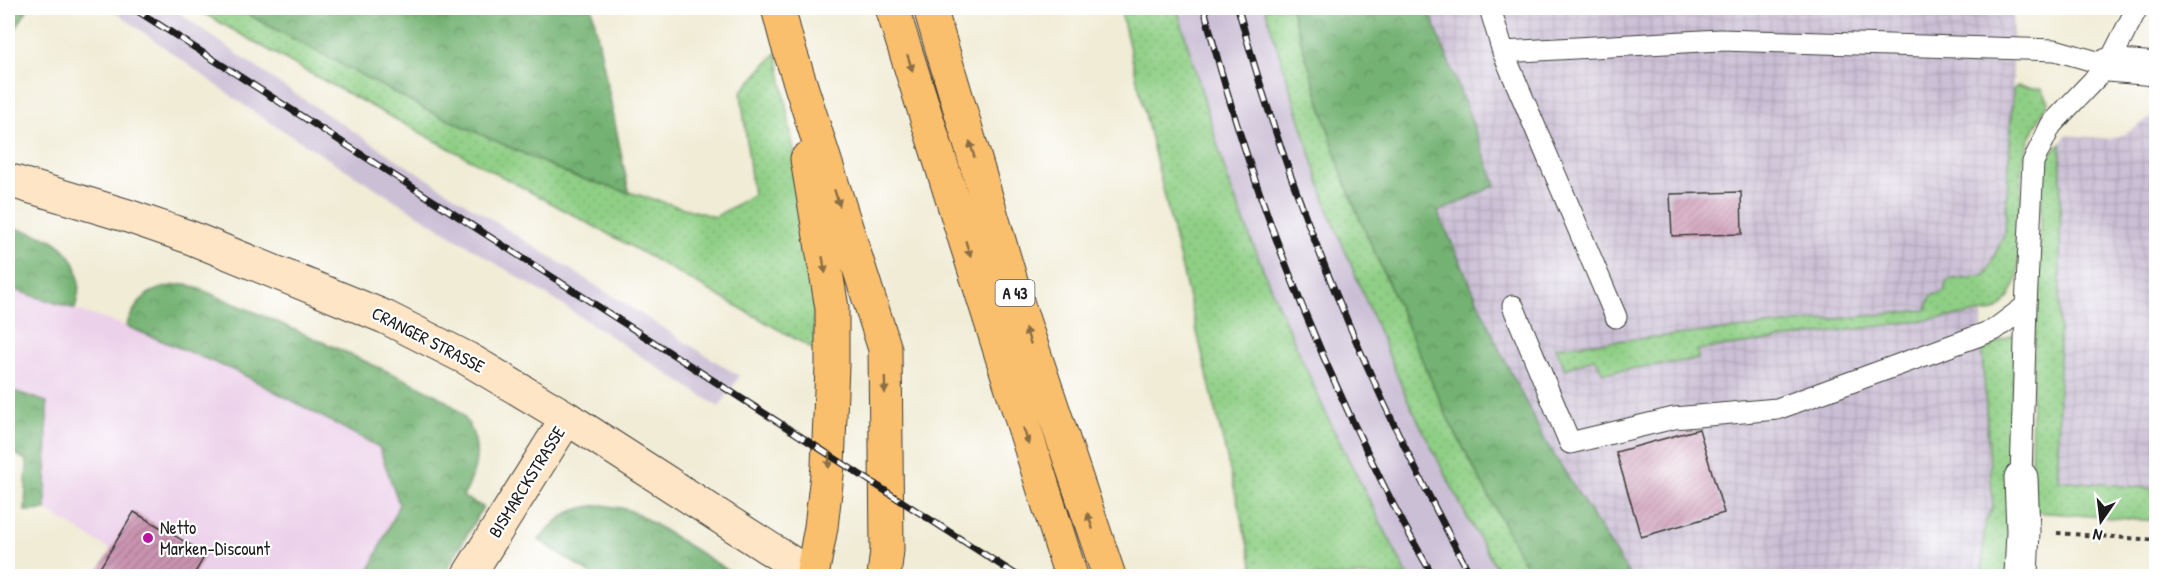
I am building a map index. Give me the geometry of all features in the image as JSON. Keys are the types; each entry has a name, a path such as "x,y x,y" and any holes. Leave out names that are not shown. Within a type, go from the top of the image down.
{"highway":[{"path":"778,8 885,349 887,550 884,576"},
{"name":"A 43","path":"892,8 1071,576"},
{"name":"A 43","path":"930,8 1019,308 1109,576"},
{"path":"787,42 832,308 828,466 821,527 803,571"}],"street":[{"path":"2108,65 2157,69"},
{"name":"CRANGER STRASSE","path":"8,180 179,233 307,283 385,317 458,354 567,418 803,571"},
{"name":"BISMARCKSTRASSE","path":"468,576 567,418"},
{"path":"2021,478 2024,531 2021,576"}],"lane":[{"path":"1490,8 1503,52 1616,317"},
{"path":"2021,478 2033,162 2051,125 2108,65 2137,8"},
{"path":"1503,52 1720,40 2055,50 2108,65"},
{"path":"1513,306 1570,443 1674,418 1777,409 1994,330 2026,306"}],"path":[{"path":"2024,531 2157,540"}],"shaded area":[{"path":"110,8 172,8 280,84 739,376 719,407 550,297 255,113"},
{"path":"1177,8 1265,8 1327,207 1407,400 1468,519 1501,576 1408,576 1331,425 1271,289 1229,184"},
{"path":"1428,8 2013,8 2013,90 2005,232 1986,275 1948,280 1944,292 1931,296 1926,310 1557,347 1595,358 1698,359 1697,350 1982,314 1982,351 1993,507 1985,523 1982,576 1630,576 1544,439 1501,353 1437,212 1496,185"},
{"path":"2156,114 2156,489 2058,481 2061,143 2066,135 2111,139 2127,133"},
{"path":"8,288 126,326 240,373 379,447 399,504 367,576 95,576 111,550 46,510 47,402 8,389"}],"green space":[{"path":"8,8 28,8 8,43"},
{"path":"194,8 236,8 427,110 573,176 715,217 753,195 741,92 777,52 800,185 813,304 815,350 625,243"},
{"path":"236,8 592,8 629,193 573,176 427,110"},
{"path":"1120,8 1177,8 1229,184 1271,289 1331,425 1408,576 1255,576"},
{"path":"1265,8 1291,8 1341,171 1356,210 1448,419 1531,576 1501,576 1468,519 1407,399 1327,207"},
{"path":"1291,8 1428,8 1496,185 1438,212 1501,353 1544,439 1630,576 1531,576 1448,419 1356,210 1341,171"},
{"path":"2017,86 2042,89 2049,102 2032,133 2022,167 2018,277 2009,296 1995,311 1698,350 1698,359 1603,373 1595,358 1565,369 1556,347 1926,310 1931,296 1944,292 1947,280 1986,275 2005,232 2013,90"},
{"path":"2061,143 2058,480 2156,489 2156,521 2036,512 2031,478 2032,390 2043,168 2049,156"},
{"path":"8,227 52,240 69,254 79,279 75,309 8,288"},
{"path":"187,284 413,383 456,408 468,424 476,444 474,471 463,497 483,507 443,576 367,576 399,504 379,447 240,373 126,326 142,299 149,294 165,287"},
{"path":"2015,334 2011,433 2010,576 1982,576 1985,523 1993,507 1982,351 1992,348 1992,344"},
{"path":"8,389 47,402 46,510 25,511 27,461 8,449"},
{"path":"603,505 626,509 638,514 737,576 594,576 539,540 566,514 582,508"}],"building":[{"path":"1741,192 1742,234 1672,236 1670,194"},
{"path":"1699,429 1724,513 1641,537 1616,452"},
{"name":"Netto Marken-Discount","path":"134,512 206,554 193,576 95,576"}],"railway":[{"path":"133,8 1018,576"},
{"path":"1204,8 1238,129 1303,307 1327,366 1381,480 1433,576"},
{"path":"1238,8 1284,156 1338,299 1401,438 1471,576"}],"place":[{"name":"Netto Marken-Discount","path":"148,538"}]}
